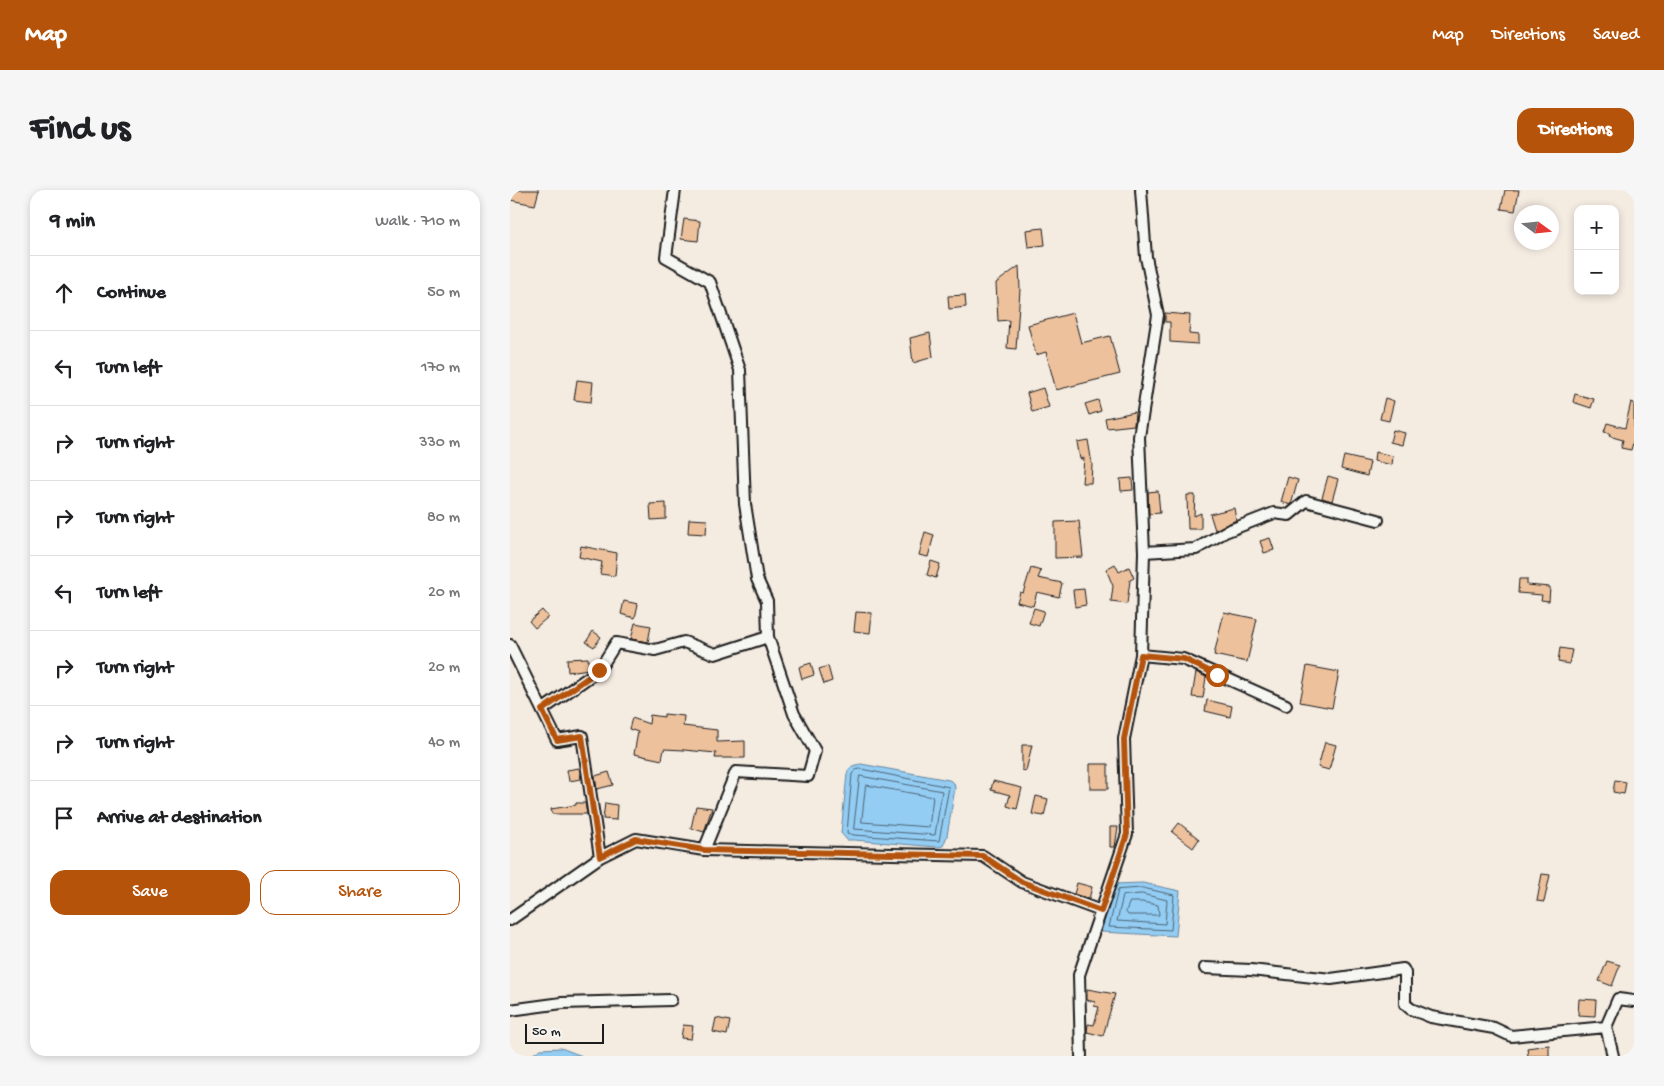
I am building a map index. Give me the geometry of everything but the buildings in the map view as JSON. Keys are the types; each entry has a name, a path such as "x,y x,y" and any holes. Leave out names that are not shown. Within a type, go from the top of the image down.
{"street":[{"path":"675,190 666,257 710,282 740,370 745,504 757,579 767,601 768,637 794,714 815,751 808,776 736,772 704,850"},
{"path":"1080,1056 1079,975 1127,834 1124,739 1141,655 1144,552 1139,437 1158,316 1146,257 1141,190"},
{"path":"1144,552 1196,549 1224,532 1274,513 1289,515 1306,501 1378,520"},
{"path":"542,710 599,670 616,643 655,650 684,642 715,654 768,637"},
{"path":"510,645 557,740 582,736 600,857"},
{"path":"1141,655 1184,659 1286,705"},
{"path":"510,920 600,857 636,839 704,850 983,856 1022,882 1101,911"},
{"path":"1205,968 1251,970 1332,979 1403,969 1407,1006 1431,1017 1494,1028 1511,1036 1606,1027"},
{"path":"1613,1056 1606,1027 1618,999 1634,1001"},
{"path":"510,1010 562,1003 671,1000"}],"water":[{"path":"861,764 949,780 954,783 955,788 947,836 943,846 847,840 841,833 847,774 852,766"},
{"path":"1143,883 1180,891 1176,936 1101,932 1114,884"},
{"path":"561,1048 582,1056 530,1056 541,1049"}],"route":[{"path":"599,670 542,710 557,740 582,736 600,857 636,839 704,850 983,856 1022,882 1101,911 1127,834 1124,739 1141,655 1184,659 1217,675"}]}
